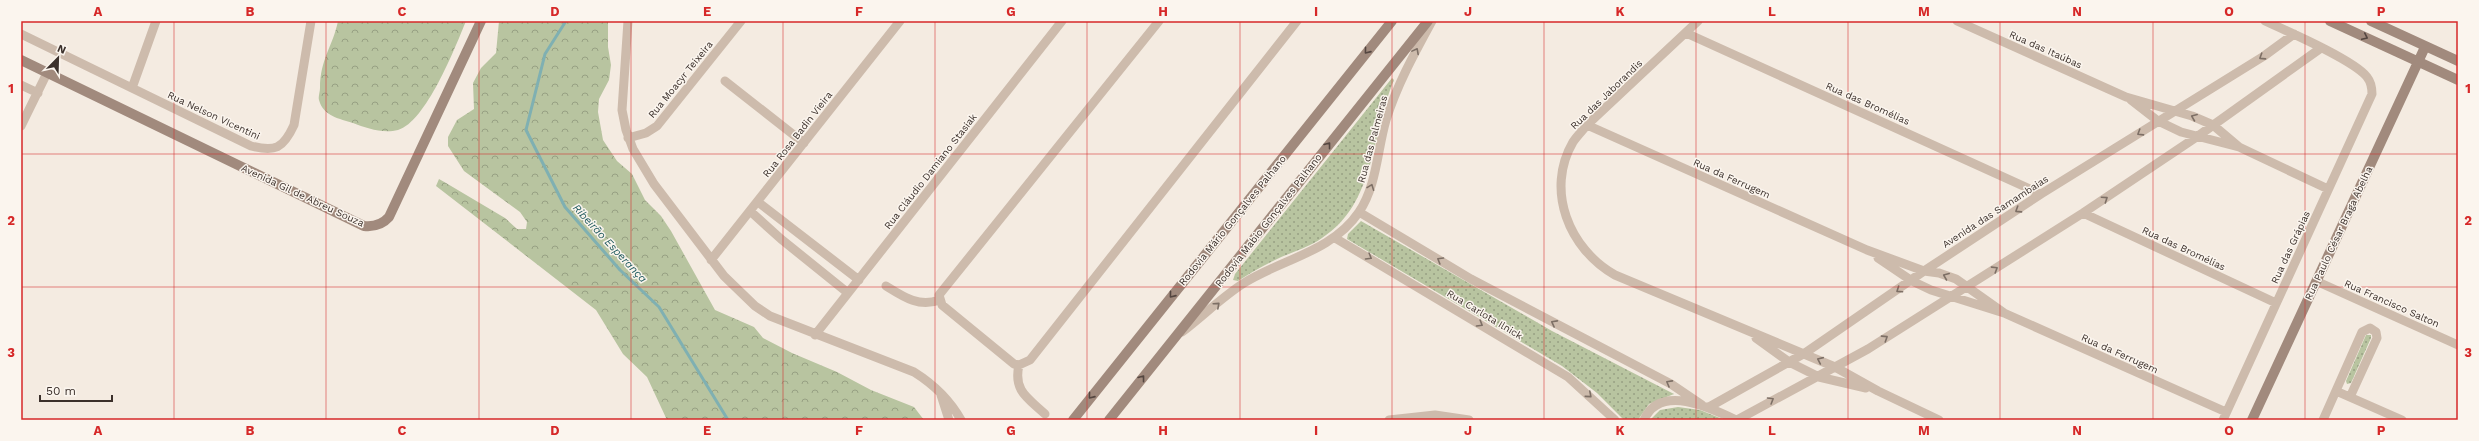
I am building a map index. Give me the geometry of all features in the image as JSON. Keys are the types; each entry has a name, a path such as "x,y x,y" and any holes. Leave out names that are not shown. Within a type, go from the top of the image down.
{"street":[{"path":"132,88 156,21"},
{"name":"Rua Nelson VIcentini","path":"21,34 251,146 268,150 278,148 288,139 294,126 311,21"},
{"name":"Avenida Gil de Abreu Souza","path":"21,60 364,226 371,227 382,223 389,217 481,21"},
{"path":"628,21 622,98 624,122 628,138 645,171 735,290 755,306 790,325 914,372 950,402 961,420"},
{"name":"Rua Moacyr Teixeira","path":"628,138 646,133 657,126 741,21"},
{"name":"Rua Rosa Badin Vieira","path":"711,260 900,21"},
{"name":"Rua Cláudio Damiano Stasiak","path":"815,335 1062,21"},
{"path":"1019,365 1010,360 947,310 939,300 939,295 944,286 1159,21"},
{"path":"1019,365 1030,360 1297,21"},
{"name":"Rodovia Mário Gonçalves Palhano","path":"1073,420 1392,21"},
{"name":"Rodovia Mabio Gonçalves Palhano","path":"1109,420 1428,21"},
{"name":"Rua das Palmeiras","path":"1175,338 1244,283 1335,238 1359,212 1375,174 1386,122 1397,88 1432,21"},
{"name":"Rua das Jaborandis","path":"1698,21 1587,125 1573,142 1563,169 1560,191 1565,216 1573,234 1586,253 1599,266 1615,275 1746,331"},
{"name":"Rua das Itaúbas","path":"1957,21 2126,97 2175,111 2213,125 2239,147"},
{"path":"1359,212 1471,279 1671,384 1706,406 1737,420 1776,397 1819,377 2083,213 2198,136 2322,48 2265,21"},
{"path":"2330,21 2458,80"},
{"path":"2371,21 2458,61"},
{"name":"Rua das Bromélias","path":"1686,33 2041,194"},
{"name":"Avenida das Samambaias","path":"1706,406 1805,353 1912,281 1924,271 2041,194 2264,56 2294,34"},
{"name":"Rua Paulo César Braga Abelha","path":"2252,420 2425,47"},
{"name":"Rua das Grápias","path":"2225,416 2372,94 2370,82 2363,72 2322,48"},
{"path":"21,126 47,73"},
{"path":"725,81 804,144"},
{"path":"21,85 38,93"},
{"name":"Rua das Itaúbas","path":"2126,97 2158,121 2198,136 2239,147 2328,189"},
{"name":"Rua da Ferrugem","path":"1587,125 1867,250 1924,271 1939,273 1966,287 2004,313"},
{"path":"758,202 859,280"},
{"path":"750,211 781,239 848,293"},
{"name":"Rua das Bromélias","path":"2083,213 2276,303"},
{"name":"Rua Carlota Ilnick","path":"1335,238 1568,377 1615,420"},
{"name":"Rua da Ferrugem","path":"1867,250 1912,281 1931,290 1952,295 2004,313 2225,416"},
{"name":"Rua Francisco Salton","path":"2316,281 2458,345"},
{"path":"886,286 905,298 918,302 932,303 939,300"},
{"path":"2322,420 2362,332 2367,328 2373,329 2376,332 2377,338 2350,397"},
{"path":"1746,331 1805,353 1835,367 1878,391 1939,420"},
{"path":"1746,331 1789,362 1819,377 1878,391"},
{"path":"1019,365 1017,376 1019,388 1045,414"},
{"path":"2336,391 2402,420"},
{"path":"941,394 949,420"},
{"path":"1644,420 1653,408 1664,403 1677,401 1706,406"},
{"path":"1389,420 1435,415 1469,420"}],"green space":[{"path":"338,21 466,21 438,83 419,113 409,124 398,130 381,131 333,116 324,110 319,100 322,69"},
{"path":"499,21 608,21 608,47 611,65 609,80 599,99 598,112 603,140 617,161 632,174 645,200 661,216 671,231 715,310 754,327 763,338 792,353 837,372 871,390 914,407 924,420 667,420 647,377 623,354 596,310 436,186 439,179 505,218 517,229 526,229 527,222 520,212 464,171 448,146 448,137 457,120 474,109 473,83 481,68 496,53"},
{"path":"1392,78 1394,80 1370,166 1353,206 1340,223 1311,245 1270,262 1238,281 1233,280 1235,274"},
{"path":"1361,221 1552,331 1674,394 1649,404 1638,420 1624,420 1597,393 1562,366 1347,239 1348,234"},
{"path":"2366,335 2371,335 2371,338 2351,383 2347,384 2346,381"},
{"path":"1678,407 1700,410 1725,420 1650,420 1660,410"}],"waterway":[{"name":"Ribeirão Esperança","path":"566,21 545,54 526,130 565,207 620,270 659,307 728,420"}]}
